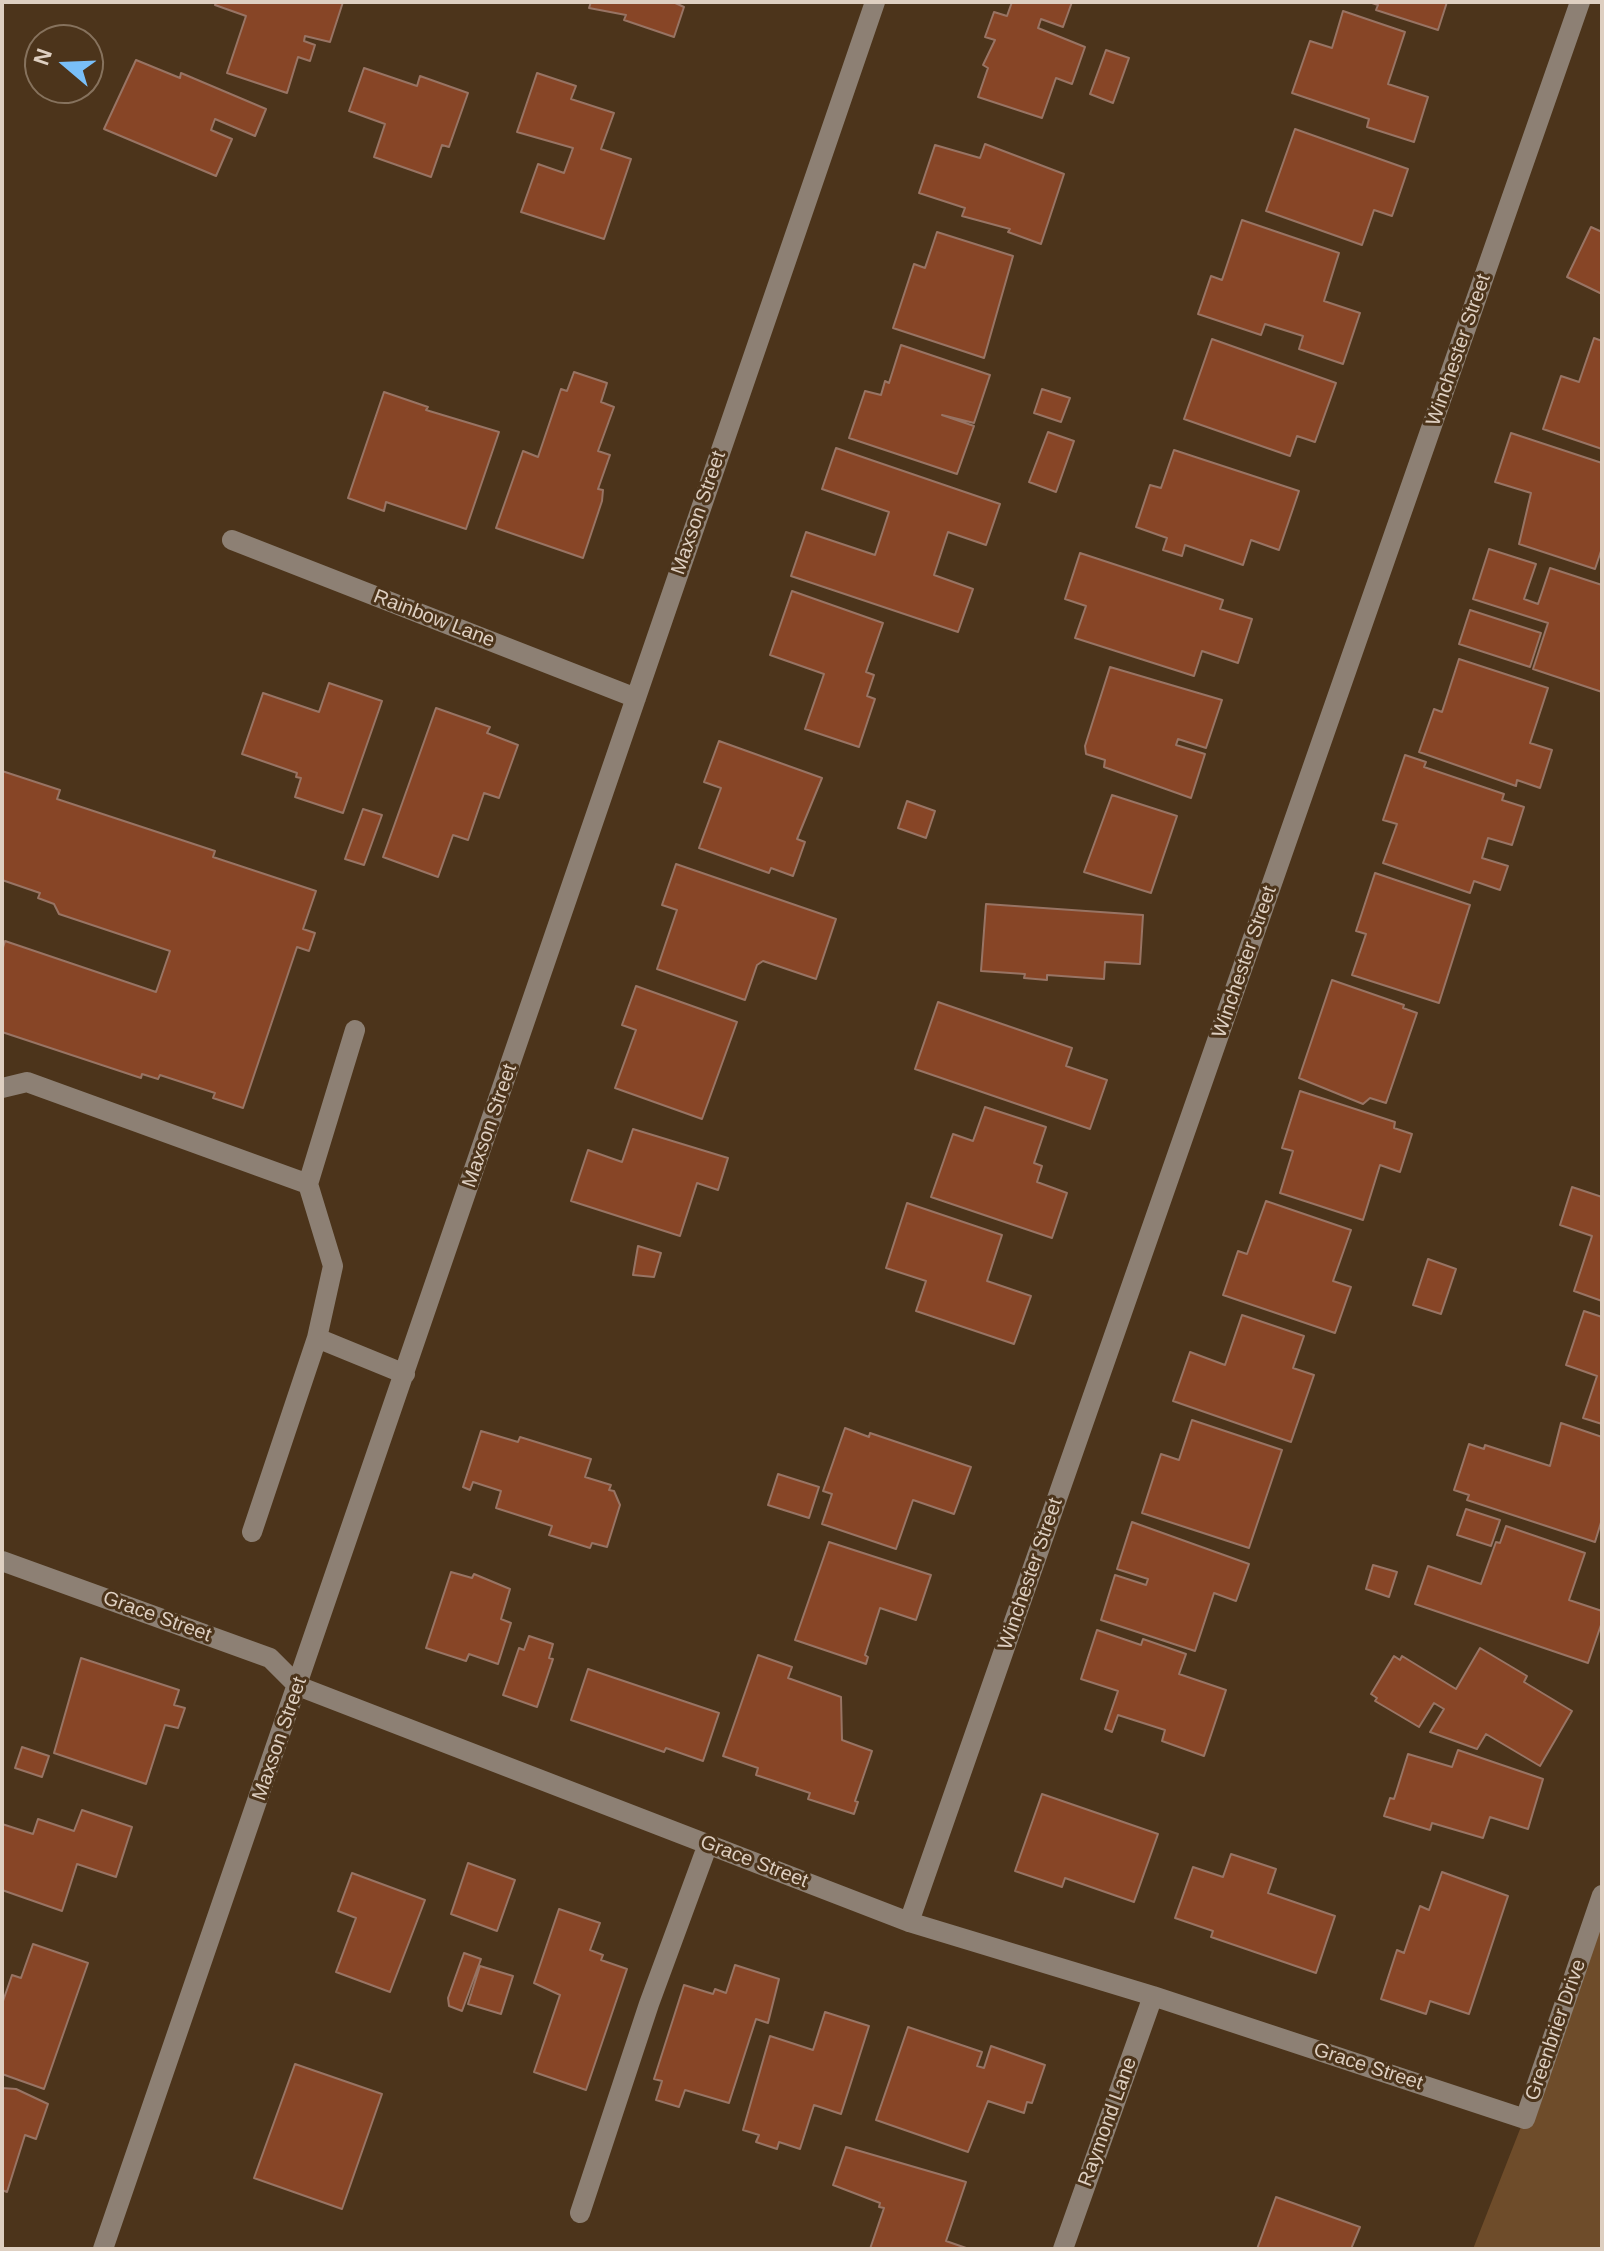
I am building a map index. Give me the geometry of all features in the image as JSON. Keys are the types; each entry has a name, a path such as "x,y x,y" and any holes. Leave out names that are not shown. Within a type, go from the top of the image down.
{"street":[{"name":"Maxson Street","path":"103,2249 875,2"},
{"name":"Winchester Street","path":"909,1922 1580,2"},
{"name":"Rainbow Lane","path":"232,540 636,698"},
{"path":"252,1532 317,1338 333,1266 308,1184 355,1030"},
{"path":"2,1088 27,1082 308,1184"},
{"path":"317,1338 405,1374"},
{"name":"Grace Street","path":"2,1561 270,1658 298,1686 909,1922 1153,1996 1525,2119"},
{"path":"580,2213 649,2004 708,1844"},
{"name":"Greenbrier Drive","path":"1525,2119 1602,1895"},
{"name":"Raymond Lane","path":"1063,2249 1153,1996"}],"shaded area":[{"path":"1602,1893 1602,2249 1473,2249 1524,2119"}],"building":[{"path":"216,2 343,2 330,42 305,36 304,41 315,45 310,61 298,57 287,93 227,73 246,16 215,5"},
{"path":"591,2 673,2 684,7 674,37 624,20 626,15 589,8"},
{"path":"1012,2 1072,2 1063,27 1041,19 1038,28 1085,47 1072,84 1056,78 1042,118 978,97 988,68 983,65 995,40 985,37 994,12 1007,16"},
{"path":"1369,2 1447,2 1438,30 1376,10 1378,5"},
{"path":"1343,11 1405,32 1388,84 1428,97 1414,142 1367,127 1369,119 1292,93 1310,41 1332,48"},
{"path":"1106,50 1129,58 1113,103 1090,94"},
{"path":"136,60 180,78 181,73 266,109 255,136 215,119 211,130 232,139 216,176 104,129"},
{"path":"364,68 417,86 420,76 468,93 449,147 442,145 431,177 374,157 385,124 349,111"},
{"path":"537,73 576,86 571,99 614,113 601,149 631,159 604,239 521,212 538,164 564,173 573,148 517,132"},
{"path":"1295,129 1408,169 1392,216 1374,210 1362,245 1266,211"},
{"path":"985,144 1064,174 1041,244 1008,232 1010,229 962,216 965,208 919,193 935,145 980,158"},
{"path":"1242,220 1339,253 1324,301 1360,313 1343,364 1299,349 1303,336 1265,324 1261,335 1198,314 1211,276 1222,280"},
{"path":"1591,227 1602,232 1602,294 1567,277"},
{"path":"937,232 1013,256 984,358 893,328 914,264 925,268"},
{"path":"1594,338 1602,341 1602,449 1543,429 1561,376 1579,382"},
{"path":"1212,339 1336,383 1315,442 1297,436 1290,456 1184,419"},
{"path":"901,345 990,375 974,423 942,415 974,426 957,474 849,438 865,391 881,395 885,381 889,383"},
{"path":"574,372 607,383 601,402 614,407 598,451 610,455 598,489 603,490 602,501 583,558 496,528 523,451 538,457 561,389 567,391"},
{"path":"1042,389 1070,398 1061,422 1034,413"},
{"path":"384,392 428,407 426,410 499,432 466,529 386,502 384,511 348,498"},
{"path":"1048,432 1074,441 1056,492 1029,482"},
{"path":"1511,433 1602,463 1602,548 1595,569 1519,544 1531,493 1495,482"},
{"path":"836,448 1000,504 986,545 948,532 934,575 973,589 958,632 791,576 806,532 875,555 889,512 822,489"},
{"path":"1174,450 1299,491 1279,550 1251,540 1243,565 1185,545 1182,556 1163,550 1167,538 1136,527 1150,485 1161,488"},
{"path":"1489,549 1536,564 1524,599 1538,604 1550,568 1602,585 1602,692 1533,669 1548,623 1473,599"},
{"path":"1080,553 1223,600 1220,609 1252,619 1238,663 1202,651 1194,676 1075,638 1086,606 1065,599"},
{"path":"792,591 883,623 866,672 874,675 867,696 875,699 859,747 805,729 824,674 770,655"},
{"path":"1470,610 1541,633 1530,667 1459,644"},
{"path":"1459,659 1548,688 1530,743 1552,750 1540,788 1517,780 1516,786 1419,752 1434,709 1442,712"},
{"path":"1110,667 1222,700 1206,748 1178,739 1176,745 1205,754 1191,798 1104,767 1105,760 1086,754 1085,746"},
{"path":"329,683 382,701 343,813 295,797 301,778 296,777 297,773 242,754 263,693 319,712"},
{"path":"436,708 490,727 487,733 518,745 499,798 484,793 468,840 453,835 438,877 383,857"},
{"path":"719,741 822,778 797,839 805,842 793,876 771,868 769,873 699,848 721,788 704,782"},
{"path":"1405,755 1426,762 1424,767 1504,794 1502,800 1524,807 1512,845 1488,838 1482,858 1508,866 1500,890 1474,881 1470,893 1383,863 1397,824 1383,820"},
{"path":"2,771 60,790 57,799 215,851 213,857 316,891 303,929 315,933 309,951 297,947 243,1108 213,1098 215,1093 160,1075 158,1079 142,1074 141,1078 2,1032 2,951 5,941 156,992 170,951 59,914 54,904 38,898 40,893 2,880"},
{"path":"1112,795 1177,816 1151,893 1084,872"},
{"path":"907,801 935,811 926,838 898,828"},
{"path":"363,809 382,815 364,865 345,859"},
{"path":"676,864 836,919 816,979 763,961 757,965 745,1000 657,969 677,910 662,905"},
{"path":"1375,873 1470,905 1439,1003 1352,975 1366,934 1356,931"},
{"path":"986,904 1143,915 1140,964 1105,962 1104,979 1047,975 1047,980 1024,978 1025,974 981,971"},
{"path":"1332,980 1404,1005 1403,1008 1417,1013 1386,1103 1370,1098 1363,1104 1299,1078"},
{"path":"636,986 737,1022 702,1119 615,1088 636,1030 622,1025"},
{"path":"938,1002 1072,1048 1066,1066 1107,1080 1090,1129 915,1069"},
{"path":"1300,1091 1395,1122 1394,1128 1412,1134 1400,1172 1380,1165 1363,1220 1280,1193 1293,1151 1282,1148"},
{"path":"985,1107 1046,1127 1034,1163 1042,1166 1037,1182 1067,1193 1052,1238 931,1197 953,1134 973,1141"},
{"path":"633,1129 728,1158 718,1190 697,1183 680,1236 571,1201 588,1150 622,1162"},
{"path":"1572,1187 1602,1197 1602,1301 1574,1291 1592,1236 1560,1225"},
{"path":"1266,1201 1351,1230 1333,1281 1351,1287 1335,1333 1223,1295 1238,1251 1247,1254"},
{"path":"907,1203 1002,1235 987,1281 1031,1296 1014,1344 916,1311 926,1281 886,1268"},
{"path":"638,1246 661,1253 654,1277 633,1275"},
{"path":"1428,1259 1456,1269 1441,1314 1413,1305"},
{"path":"1584,1311 1602,1317 1602,1424 1583,1418 1597,1376 1566,1365"},
{"path":"1242,1315 1304,1336 1293,1368 1314,1375 1291,1442 1173,1401 1190,1352 1225,1365"},
{"path":"1192,1420 1282,1450 1249,1548 1142,1513 1161,1454 1179,1460"},
{"path":"1561,1423 1602,1437 1602,1519 1595,1542 1467,1500 1469,1495 1454,1490 1469,1444 1484,1449 1485,1445 1550,1466"},
{"path":"845,1428 869,1437 870,1433 971,1467 954,1514 913,1500 896,1549 822,1524 832,1494 823,1491"},
{"path":"481,1431 518,1442 520,1437 591,1459 585,1477 611,1485 609,1490 614,1491 620,1505 607,1547 592,1543 590,1548 549,1535 552,1526 496,1508 501,1491 473,1482 470,1490 463,1487"},
{"path":"778,1474 819,1487 809,1518 768,1505"},
{"path":"1466,1509 1500,1520 1491,1546 1457,1535"},
{"path":"1132,1522 1249,1564 1236,1601 1214,1593 1195,1651 1101,1620 1115,1575 1146,1585 1148,1579 1117,1569"},
{"path":"1506,1526 1585,1553 1569,1600 1602,1611 1602,1622 1588,1663 1415,1604 1428,1566 1481,1584 1496,1542 1500,1543"},
{"path":"829,1542 931,1575 916,1620 880,1608 865,1655 868,1657 866,1664 795,1640"},
{"path":"1373,1565 1397,1572 1389,1597 1366,1589"},
{"path":"451,1572 472,1578 474,1574 510,1589 501,1619 511,1623 498,1664 469,1654 466,1661 426,1648"},
{"path":"1097,1630 1141,1645 1143,1639 1186,1654 1179,1674 1226,1690 1204,1756 1162,1741 1165,1730 1118,1715 1112,1732 1105,1729 1118,1691 1081,1679"},
{"path":"529,1636 553,1644 549,1658 553,1659 537,1707 503,1695 519,1648 524,1650"},
{"path":"1480,1648 1527,1676 1524,1682 1572,1711 1540,1766 1486,1734 1477,1749 1430,1732 1444,1709 1434,1703 1419,1727 1375,1701 1377,1698 1371,1694 1394,1656 1400,1660 1402,1656 1456,1689"},
{"path":"758,1655 792,1667 788,1678 841,1697 842,1740 872,1751 855,1801 858,1802 854,1814 808,1799 810,1793 756,1775 758,1768 723,1756"},
{"path":"81,1658 179,1690 174,1705 185,1708 178,1728 165,1725 146,1784 54,1753"},
{"path":"588,1669 719,1713 703,1761 666,1748 664,1752 571,1720"},
{"path":"22,1747 49,1756 42,1777 15,1768"},
{"path":"1458,1750 1543,1779 1528,1829 1490,1817 1483,1838 1432,1823 1430,1830 1384,1816 1390,1798 1394,1799 1408,1754 1452,1767"},
{"path":"1042,1794 1158,1834 1134,1902 1065,1878 1062,1887 1015,1871"},
{"path":"82,1810 132,1827 116,1877 77,1864 62,1911 2,1890 2,1824 33,1834 38,1819 74,1831"},
{"path":"1231,1854 1276,1869 1268,1893 1335,1916 1316,1973 1211,1937 1213,1931 1175,1918 1193,1867 1223,1877"},
{"path":"468,1863 515,1880 497,1931 451,1914"},
{"path":"1442,1872 1508,1896 1469,2014 1430,2001 1426,2014 1381,1999 1397,1950 1404,1953 1420,1906 1429,1910"},
{"path":"352,1873 425,1900 390,1992 336,1972 356,1918 338,1911"},
{"path":"559,1909 600,1923 590,1950 603,1955 601,1960 627,1969 586,2090 534,2072 560,1995 534,1983"},
{"path":"33,1944 88,1963 44,2089 2,2074 2,2004 12,1975 21,1978"},
{"path":"464,1953 481,1959 462,2011 449,2006 448,1998"},
{"path":"735,1965 779,1979 768,2023 756,2019 729,2103 685,2090 679,2107 656,2100 662,2081 654,2079 684,1985 713,1994 715,1989 726,1993"},
{"path":"480,1966 513,1976 501,2014 468,2004"},
{"path":"825,2012 869,2026 841,2114 814,2105 800,2149 779,2142 777,2149 756,2142 759,2135 743,2130 770,2036 813,2050"},
{"path":"908,2027 982,2052 977,2066 984,2068 991,2046 1045,2065 1032,2103 1027,2102 1024,2113 988,2101 968,2152 876,2120"},
{"path":"295,2064 382,2094 342,2209 254,2178"},
{"path":"2,2088 16,2089 48,2104 36,2139 25,2135 7,2192 2,2190"},
{"path":"846,2147 966,2182 946,2241 969,2249 870,2249 884,2208 879,2207 880,2203 833,2185"},
{"path":"1276,2197 1360,2227 1351,2249 1257,2249"}]}
